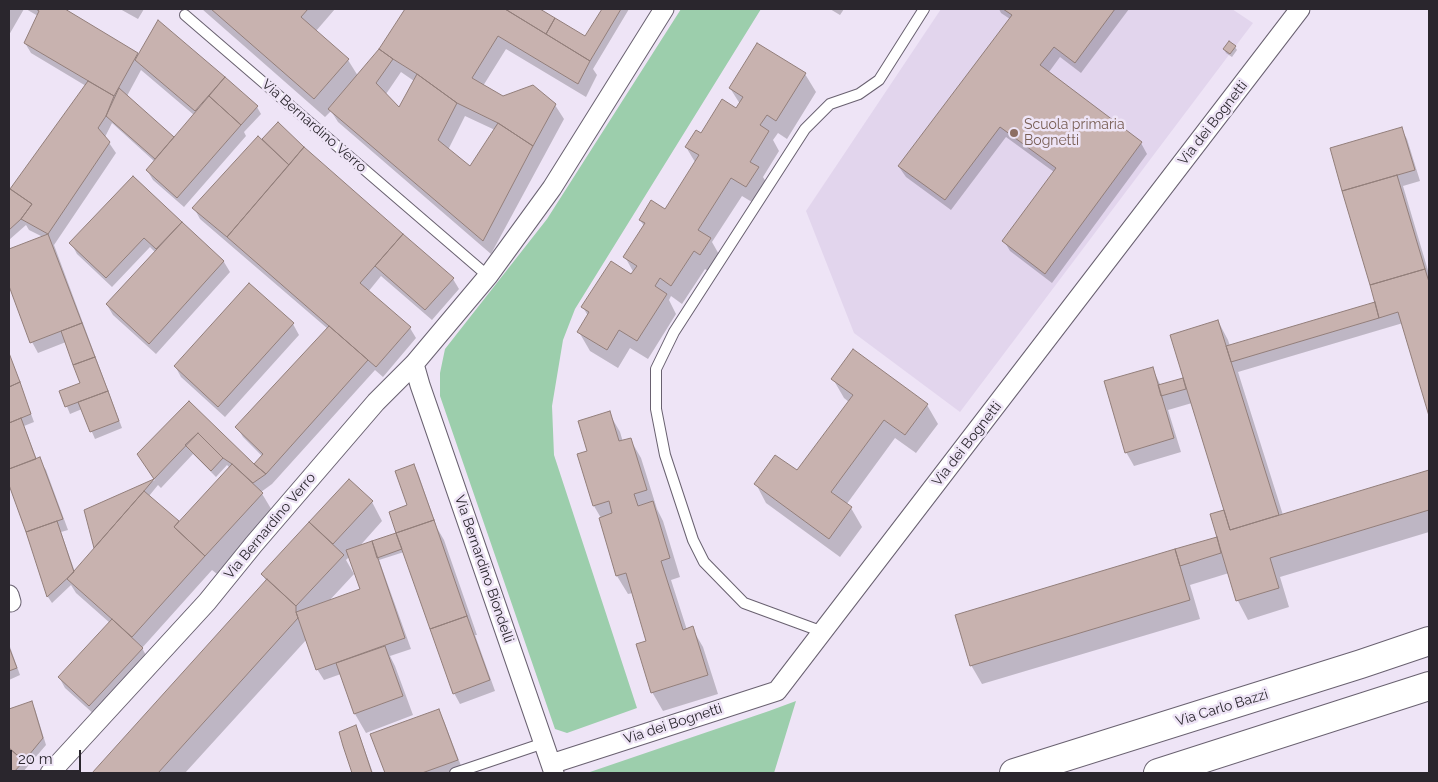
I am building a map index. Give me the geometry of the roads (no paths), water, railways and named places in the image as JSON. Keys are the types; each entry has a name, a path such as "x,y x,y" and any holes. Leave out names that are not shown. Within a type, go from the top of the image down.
{"main road":[{"name":"Via Carlo Bazzi","path":"1014,773 1352,667 1429,640"},
{"path":"1158,773 1192,768 1429,686"}],"street":[{"name":"Via Bernardino Verro","path":"50,773 207,602 254,544 376,402 414,364 488,276 552,188 664,9"},
{"name":"Via dei Bognetti","path":"553,769 776,691 1300,9"},
{"name":"Via Bernardino Biondelli","path":"414,364 553,769"}],"lane":[{"path":"823,632 744,603 704,562 693,540 665,455 656,409 656,369 674,332 805,129 830,104 859,94 879,80 924,9"},
{"name":"Via Bernardino Verro","path":"185,15 488,276"},
{"path":"455,773 544,743"}],"place":[{"name":"Scuola primaria Bognetti","path":"1014,133"}]}
